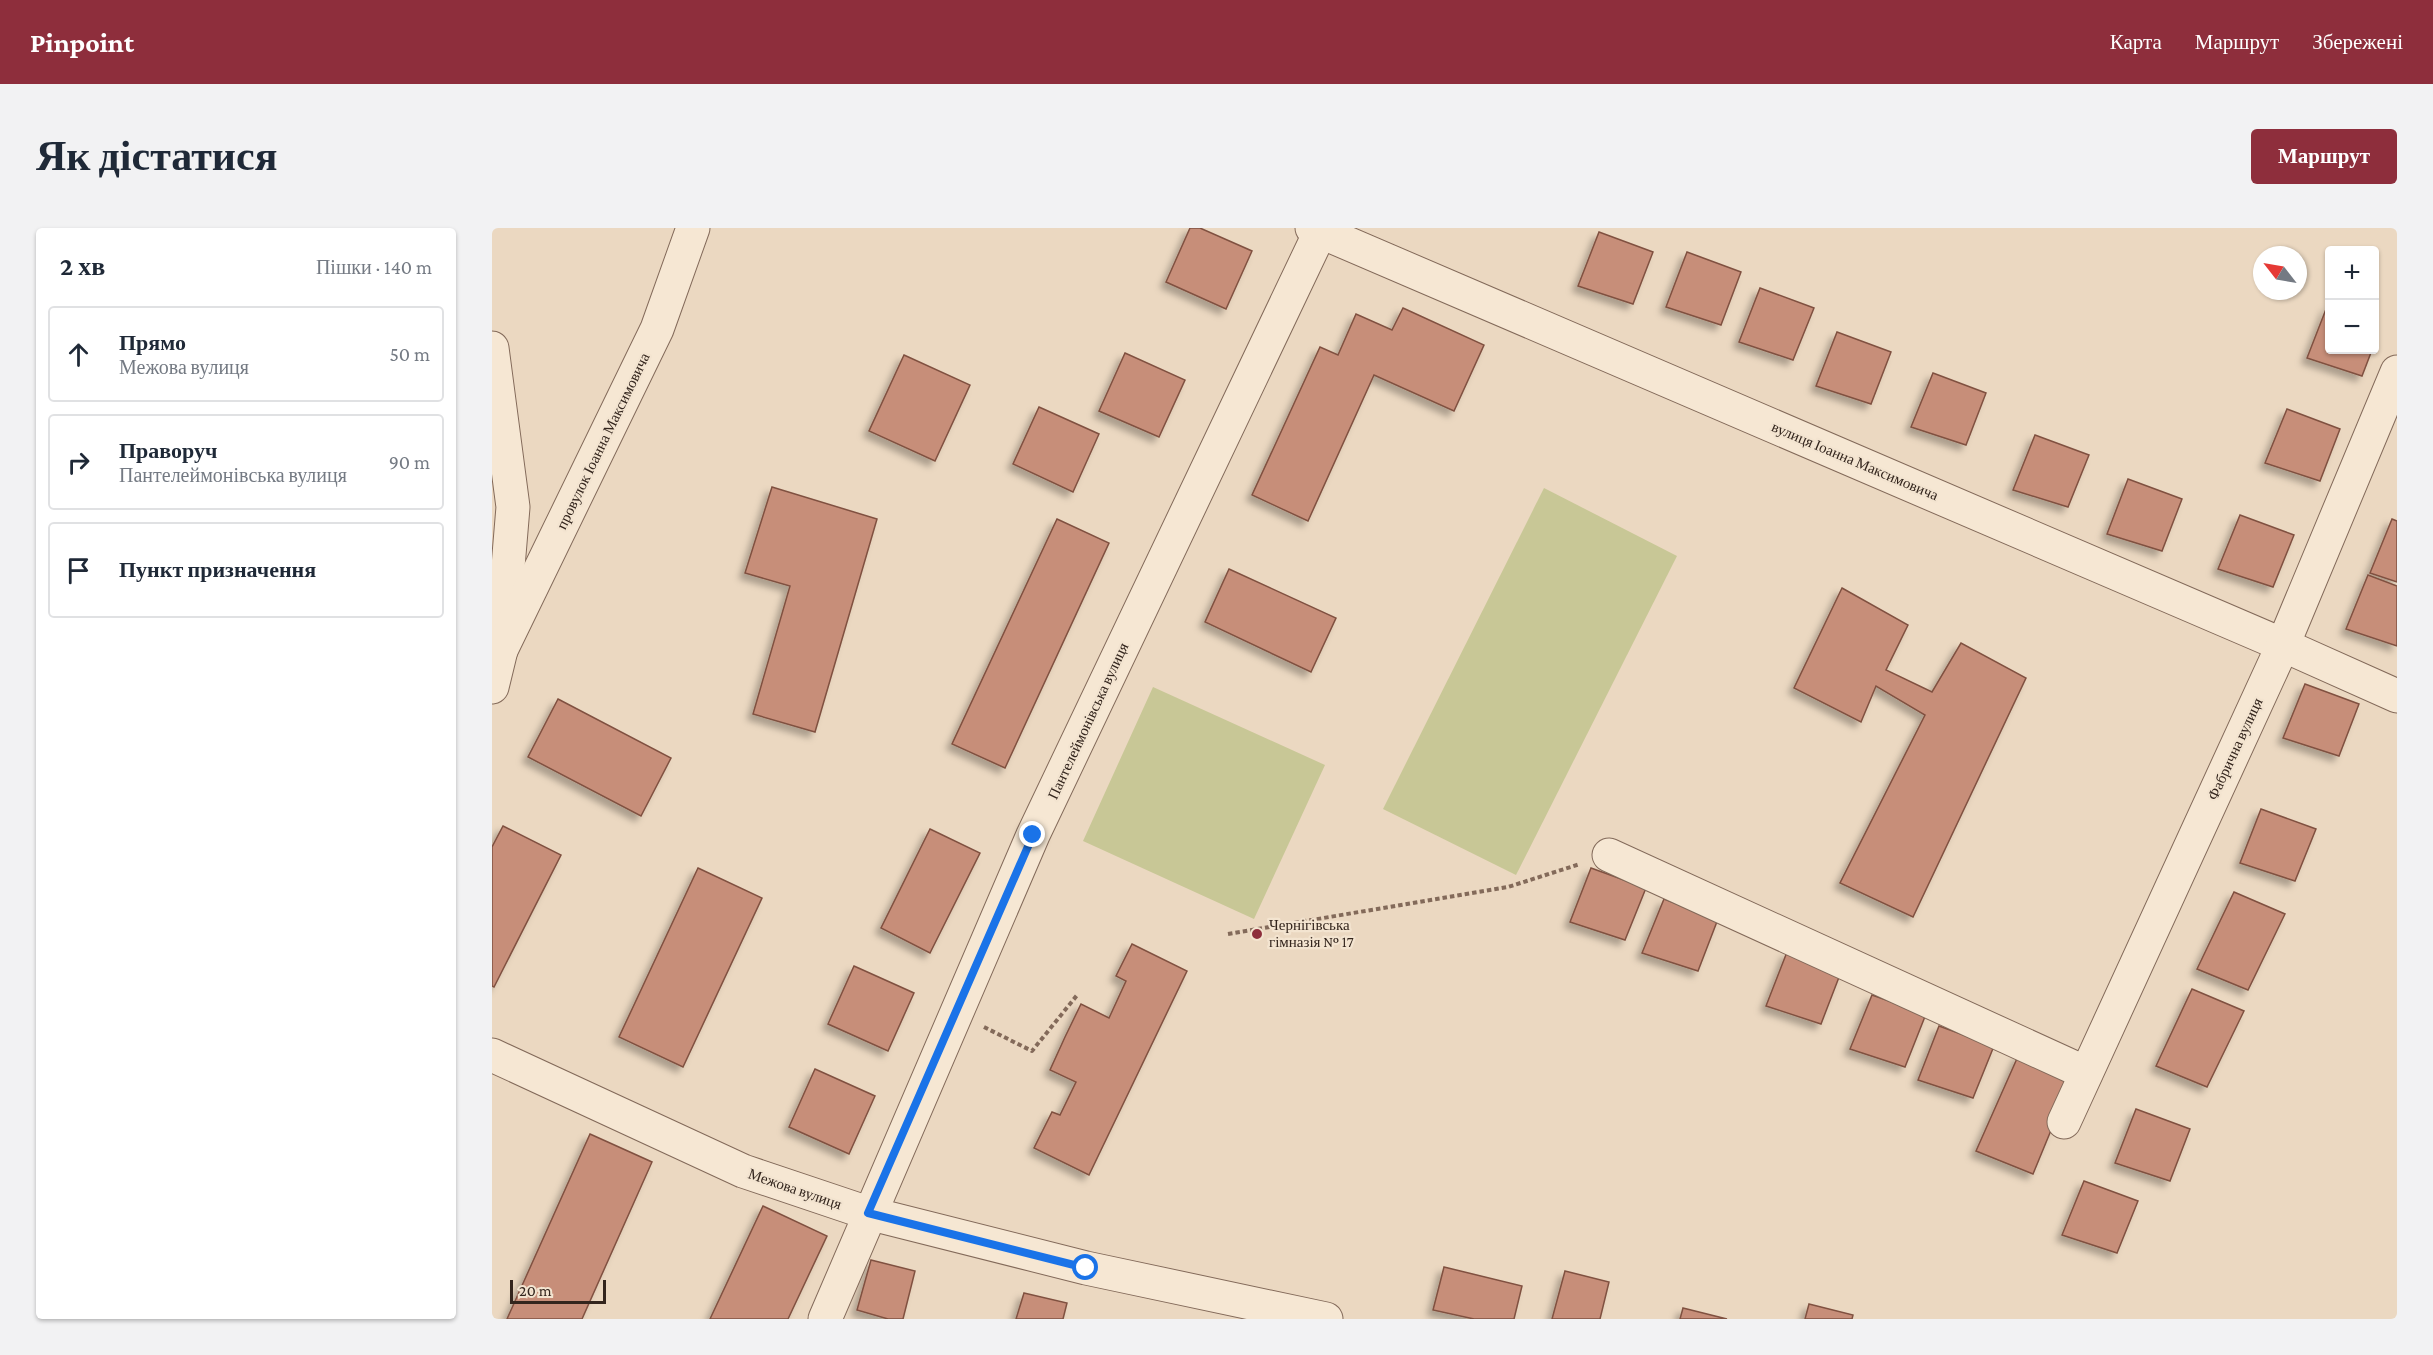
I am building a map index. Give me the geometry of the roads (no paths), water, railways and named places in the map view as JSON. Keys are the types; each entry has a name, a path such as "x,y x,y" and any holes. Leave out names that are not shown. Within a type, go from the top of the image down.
{"street":[{"name":"провулок Іоанна Максимовича","path":"501,650 657,329 693,228"},
{"name":"вулиця Іоанна Максимовича","path":"1318,229 2397,696"},
{"name":"Пантелеймонівська вулиця","path":"825,1319 868,1213 1033,835 1318,229"},
{"path":"492,348 513,507 501,650 492,687"},
{"name":"Фабрична вулиця","path":"2064,1122 2283,645 2397,372"},
{"path":"1609,855 2086,1073"},
{"name":"Межова вулиця","path":"492,1054 743,1171 868,1213 1086,1268 1326,1319"}],"place":[{"name":"Чернігівська гімназія № 17","path":"1257,934"}]}
